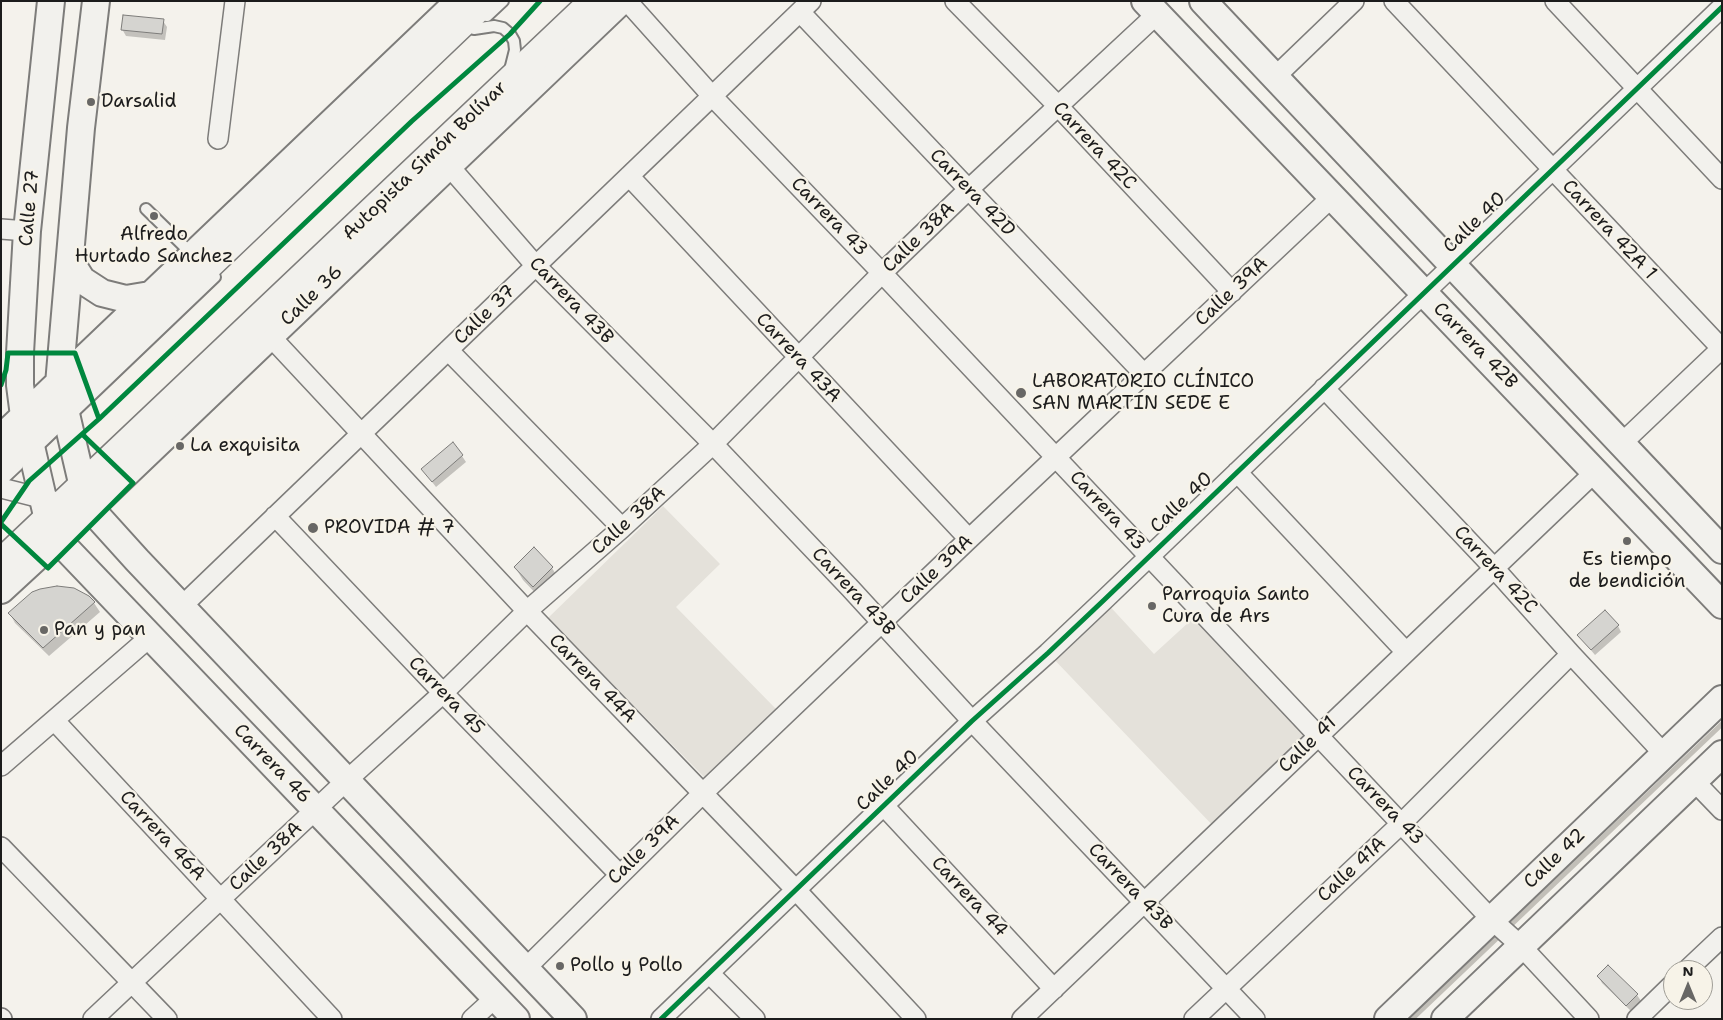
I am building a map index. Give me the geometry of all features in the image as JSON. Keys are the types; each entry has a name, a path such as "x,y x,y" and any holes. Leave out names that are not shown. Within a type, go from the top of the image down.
{"highway":[{"path":"1,463 484,1"},
{"name":"Autopista Simón Bolívar","path":"4,551 66,496 594,1"}],"street":[{"name":"Calle 27","path":"29,435 20,385 20,353 27,231 51,1"},
{"path":"66,496 63,403 70,261 81,128 96,1"},
{"path":"218,139 235,1"},
{"path":"63,403 150,295 459,1"},
{"name":"Calle 36","path":"1,590 66,496 270,336 621,1"},
{"name":"Carrera 43","path":"627,1 712,96 882,273 1494,922 1518,944 1589,1019"},
{"name":"Carrera 42C","path":"955,1 1058,106 1232,292"},
{"name":"Carrera 42B","path":"1203,1 1722,550"},
{"path":"1275,77 1354,1"},
{"name":"Carrera 42A 1","path":"1394,1 1722,349"},
{"path":"1556,1 1722,179"},
{"name":"Calle 37","path":"181,607 805,6"},
{"name":"Carrera 42D","path":"805,6 969,189 1144,374"},
{"name":"Calle 40","path":"662,1019 972,721 1048,653 1722,6"},
{"name":"Calle 38A","path":"93,1019 346,781 443,693 527,611 622,528 713,444 882,273 1058,106 1151,8"},
{"name":"Carrera 42B","path":"1151,8 1722,605"},
{"name":"Carrera 43B","path":"449,166 536,266 713,444 882,622 972,721 1255,1019"},
{"name":"Carrera 43A","path":"629,176 969,539"},
{"name":"Calle 39A","path":"525,969 619,874 882,622 1332,198"},
{"path":"1,228 27,231"},
{"path":"70,261 82,280 102,293 126,298 150,295"},
{"name":"Carrera 44A","path":"270,336 527,611 796,890 916,1019"},
{"path":"1621,444 1722,349"},
{"path":"448,350 622,528"},
{"name":"Carrera 42C","path":"1324,388 1494,568 1664,754"},
{"path":"1,438 29,435 66,496 136,560 573,1019"},
{"path":"1237,472 1406,652"},
{"name":"Calle 41","path":"1022,1019 1595,472"},
{"path":"1,488 66,496"},
{"name":"Carrera 46","path":"66,496 150,637 516,1019"},
{"name":"Carrera 45","path":"275,516 619,874"},
{"path":"1,766 150,637"},
{"name":"Calle 41A","path":"1194,1019 1402,823 1571,654"},
{"name":"Calle 42","path":"1388,1019 1494,922 1722,699"},
{"name":"Carrera 46A","path":"54,720 332,1019"},
{"name":"Calle 42","path":"1445,1019 1518,944 1722,754"},
{"path":"1694,781 1722,810"},
{"name":"Carrera 44","path":"884,806 1054,988"},
{"path":"1,847 167,1019"},
{"path":"1698,960 1722,937"},
{"path":"710,973 755,1019"},
{"path":"1636,1019 1663,993"},
{"path":"472,1019 496,998"}],"lane":[{"path":"503,1 470,33 494,26 503,28 514,41 515,50 511,66"},
{"path":"199,361 579,1"},
{"path":"146,209 193,255"},
{"path":"63,403 220,273"},
{"path":"1,481 29,435"},
{"path":"66,496 108,447"},
{"path":"4,551 19,529"}],"shaded area":[{"path":"663,506 720,564 676,607 776,709 705,778 548,618"},
{"path":"1104,600 1154,654 1201,611 1318,736 1218,831 1048,653"}],"building":[{"path":"123,15 164,19 162,34 121,30"},
{"path":"453,442 463,455 432,482 421,469"},
{"path":"534,547 553,567 533,587 514,567"},
{"name":"Pan y pan","path":"57,586 74,588 89,596 95,602 43,648 8,613 32,592"},
{"path":"1605,610 1619,625 1591,650 1577,635"},
{"path":"1608,965 1638,994 1626,1006 1597,976"}],"waterway":[{"path":"1412,1019 1722,724"}],"cycle path":[{"path":"1,522 29,481 99,419 412,121 510,34 540,1"},
{"path":"661,1019 972,721 1104,600 1722,7"},
{"path":"1,385 6,370 8,353 75,353 99,419"},
{"path":"1,524 48,568 133,483 83,435"}],"place":[{"name":"Darsalid","path":"91,102"},
{"name":"Alfredo Hurtado Sanchez","path":"154,216"},
{"name":"LABORATORIO CLÍNICO SAN MARTIN SEDE E","path":"1021,393"},
{"name":"La exquisita","path":"180,446"},
{"name":"PROVIDA # 7","path":"313,528"},
{"name":"Es tiempo de bendición","path":"1627,541"},
{"name":"Parroquia Santo Cura de Ars","path":"1152,606"},
{"name":"Pan y pan","path":"44,630"},
{"name":"Pollo y Pollo","path":"560,966"}]}
